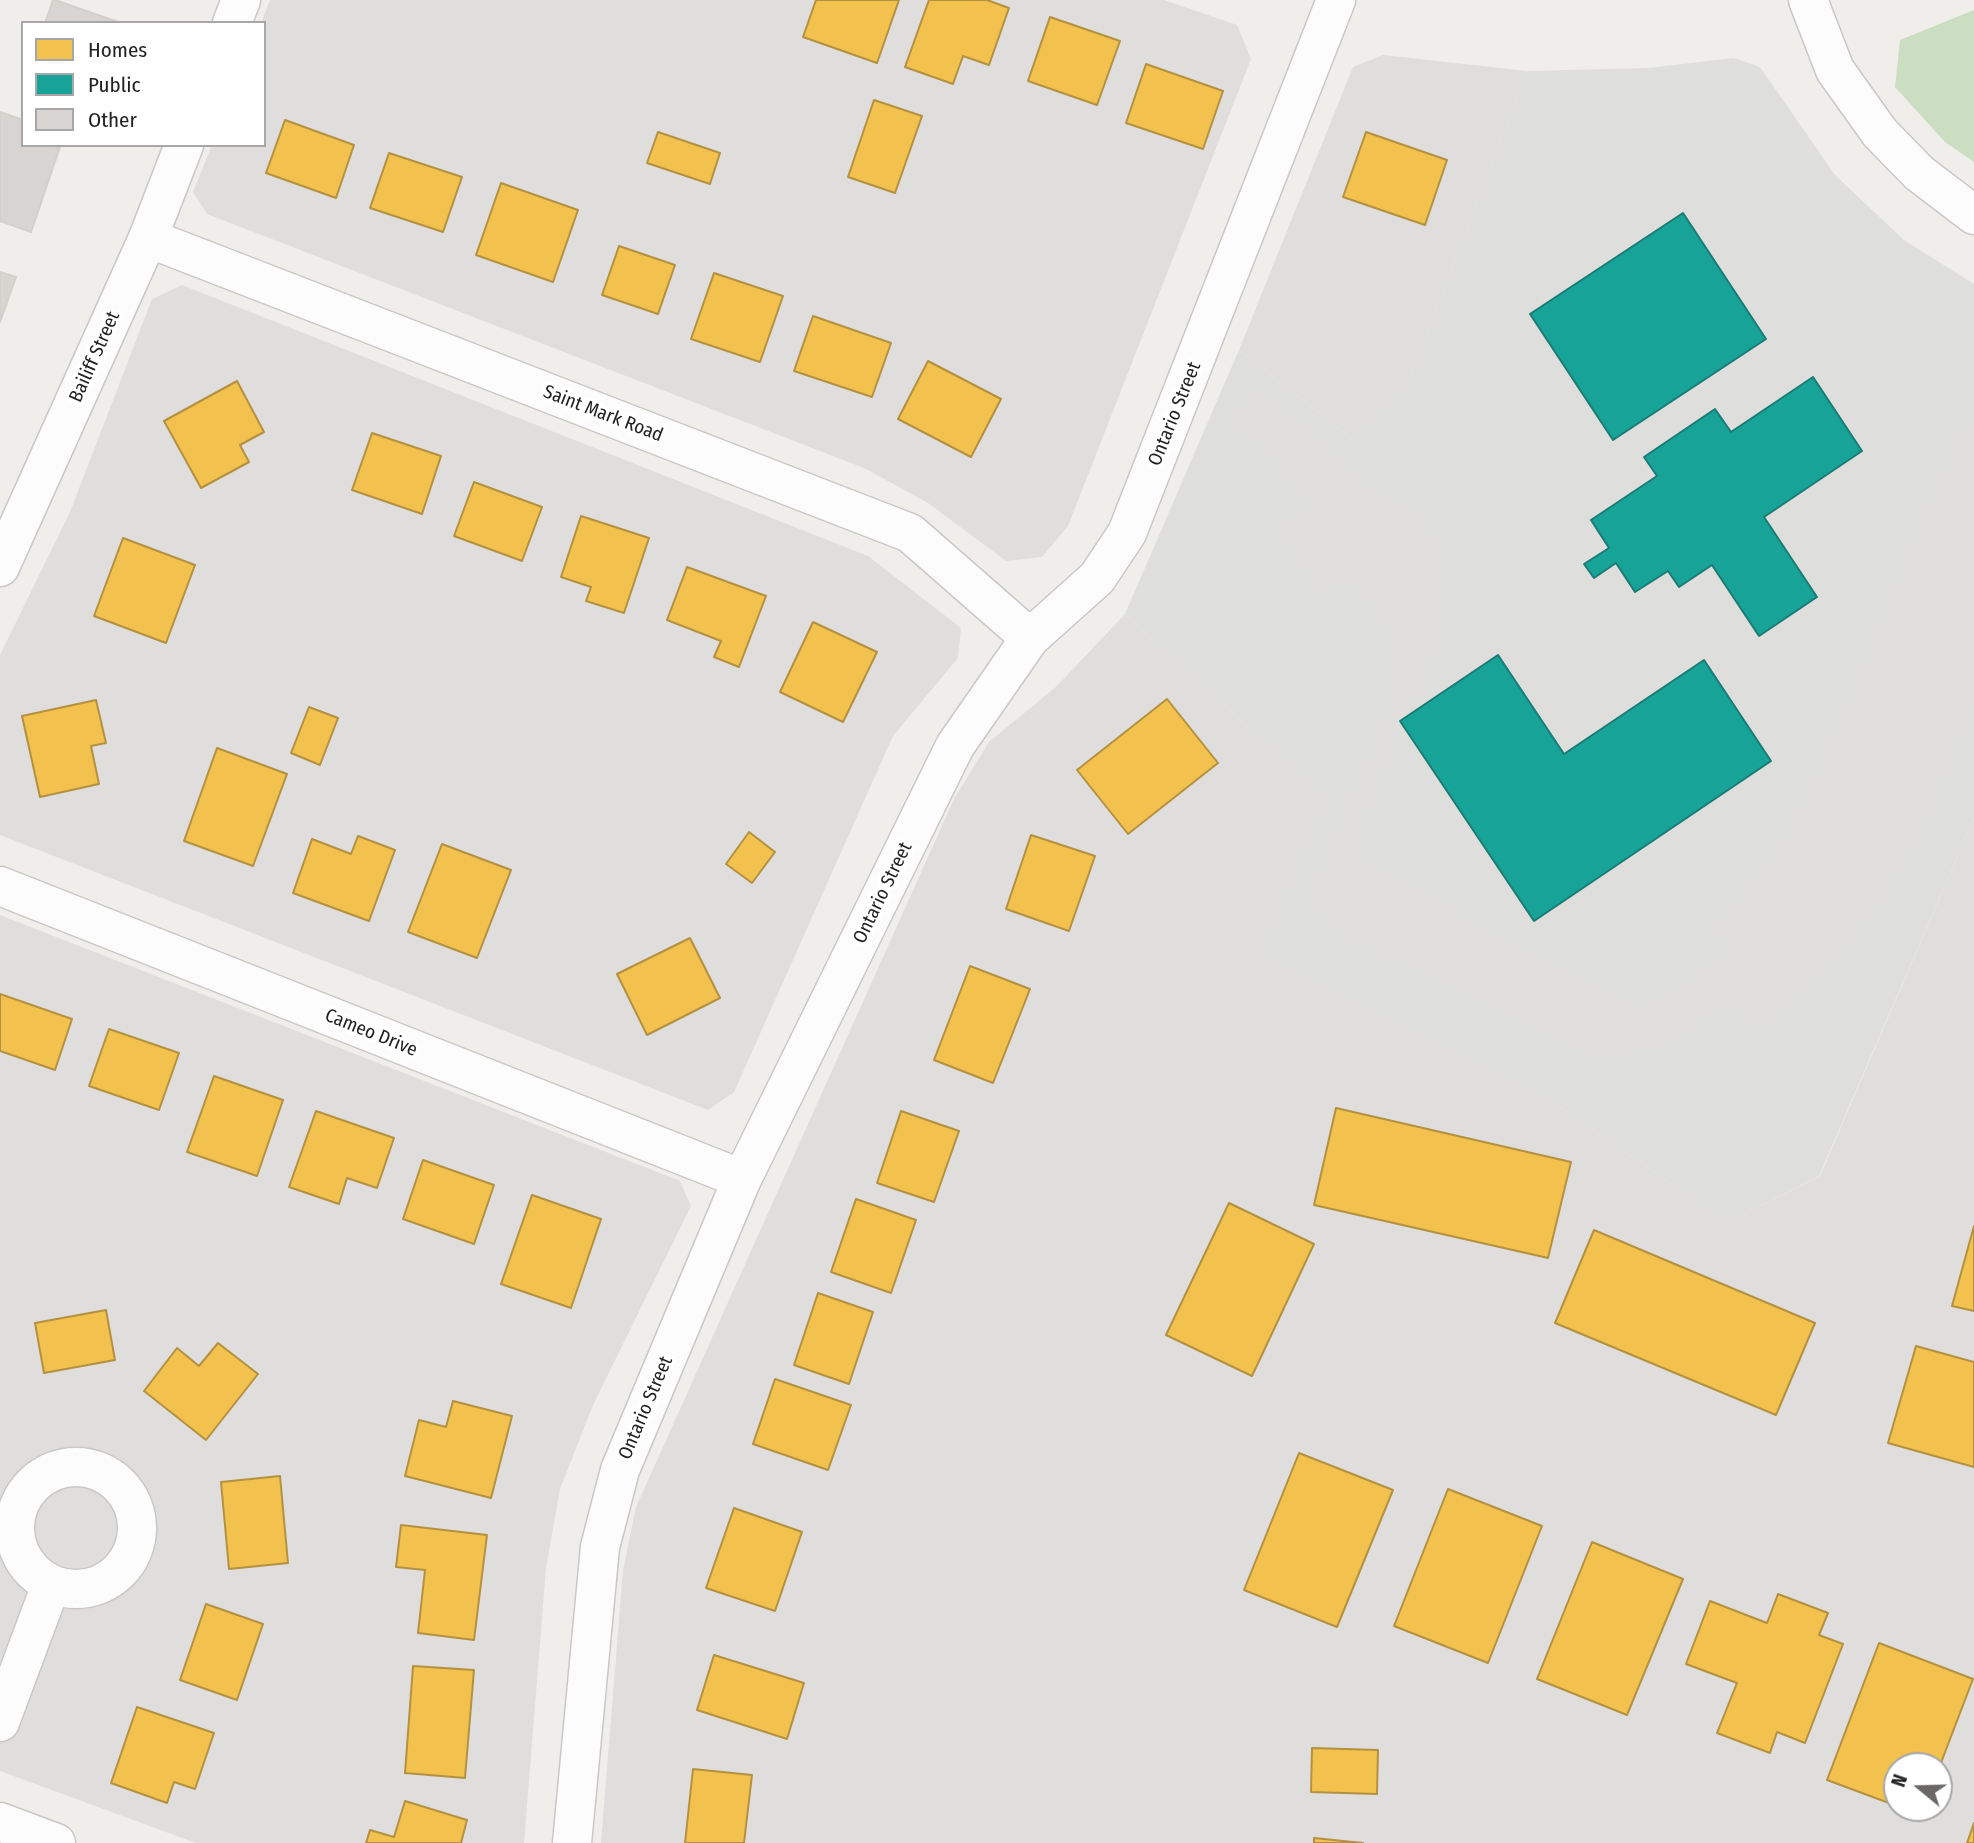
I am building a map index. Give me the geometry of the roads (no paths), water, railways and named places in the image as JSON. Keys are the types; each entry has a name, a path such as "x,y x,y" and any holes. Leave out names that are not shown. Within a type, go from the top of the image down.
{"street":[{"path":"233,21 241,0"},
{"name":"Ontario Street","path":"572,1843 600,1547 620,1470 742,1179 955,746 1030,638 1097,578 1127,533 1336,0"},
{"path":"1808,0 1835,70 1880,132 1919,173 1974,215"},
{"name":"Bailiff Street","path":"0,567 148,238 183,147"},
{"name":"Saint Mark Road","path":"148,238 910,533 1030,638"},
{"name":"Cameo Drive","path":"0,886 742,1179"},
{"path":"0,1722 51,1585"},
{"path":"0,1822 56,1843"}]}
